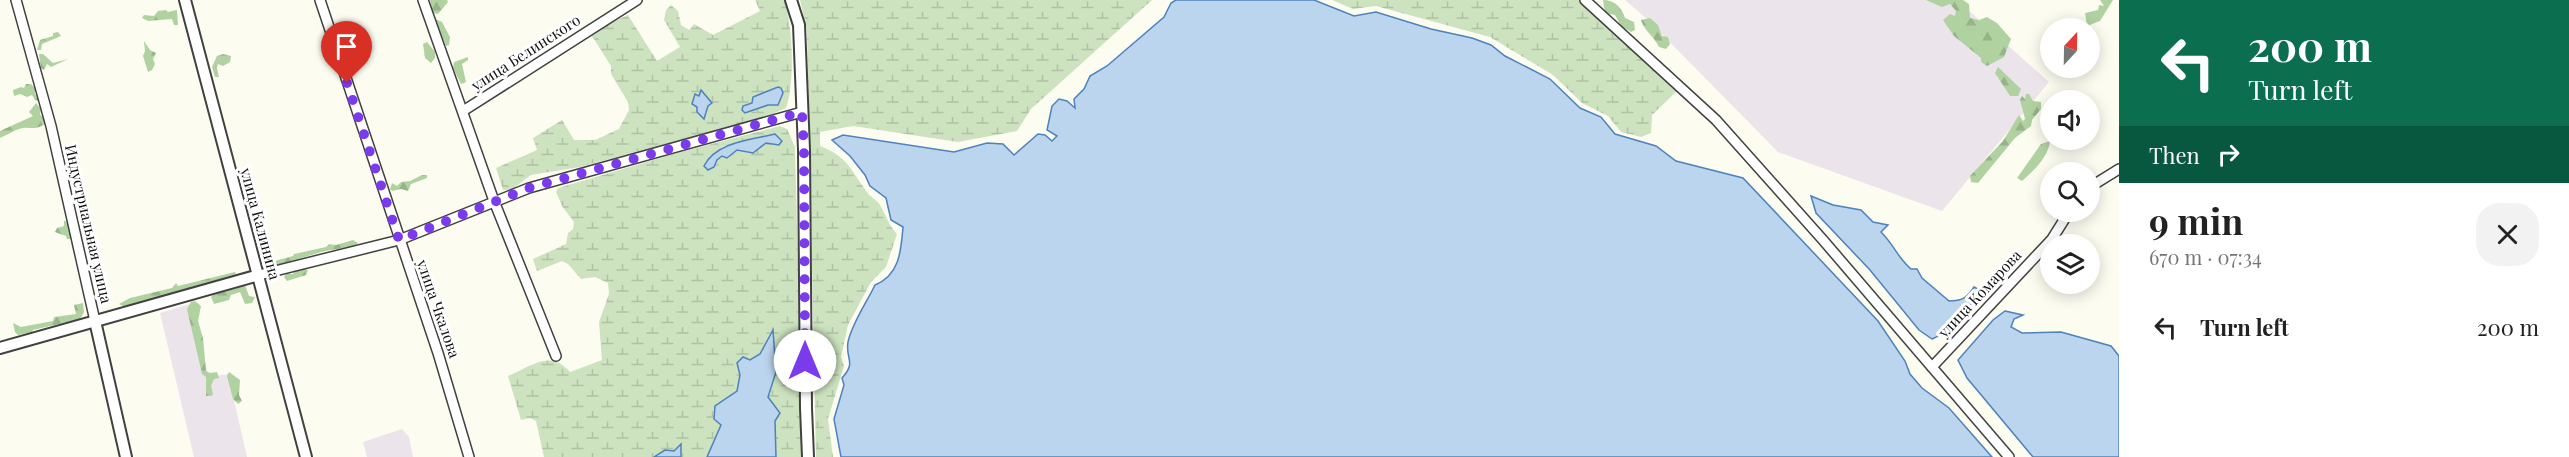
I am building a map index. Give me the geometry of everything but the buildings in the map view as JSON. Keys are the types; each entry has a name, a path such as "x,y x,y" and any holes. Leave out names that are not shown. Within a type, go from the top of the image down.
{"street":[{"name":"Индустриальная улица","path":"16,0 51,126 126,457"},
{"name":"улица Калинина","path":"185,0 306,457"},
{"name":"улица Чкалова","path":"320,0 438,353 469,457"},
{"path":"423,0 494,201 556,356"},
{"name":"улица Белинского","path":"463,111 637,0"},
{"path":"791,0 799,26 808,457"},
{"path":"1585,0 1716,120 1823,240 2009,457"},
{"path":"0,348 259,276 399,240 529,188 802,112"},
{"path":"2100,180 2119,168"},
{"name":"улица Комарова","path":"1932,367 2052,239 2063,222"}],"shaded area":[{"path":"1625,0 1957,0 2040,74 2040,78 2045,78 2049,82 2040,90 1942,211 1778,152 1646,18"},
{"path":"190,304 209,377 228,374 247,457 194,457 160,313"},
{"path":"402,429 409,437 413,457 367,457 363,442"}],"green space":[{"path":"430,0 447,0 448,2 438,14 433,13"},
{"path":"755,0 784,0 792,54 791,84 786,108 768,116 580,167 531,175 511,190 503,190 496,168 537,150 533,138 562,120 574,140 595,140 619,129 629,110 628,102 611,74 611,66 592,36 610,23 628,15 657,61 680,47 664,20 666,10 671,5 678,11 681,25 689,30 694,24 713,35 760,11","holes":["775,90 778,105 748,106","701,91 708,99 707,114 697,112"]},
{"path":"800,0 1152,0 1031,109 1017,131 958,142 853,126 820,132 820,146 848,164 868,194 880,205 897,234 886,267 871,282 848,325 841,357 844,366 828,419 833,457 816,457 807,29"},
{"path":"1332,0 1579,0 1678,90 1652,115 1651,133 1641,137 1621,132 1608,116 1582,103 1553,75 1490,37 1376,6 1353,9"},
{"path":"1603,0 1617,5 1625,18 1634,22 1635,30 1631,32 1621,26 1615,15 1605,13"},
{"path":"1926,0 1963,0 1969,4 1970,18 1979,20 1987,17 1997,23 2011,39 2004,57 1987,66 1981,62 1981,58 1954,36 1943,20 1950,14 1955,16 1956,11 1950,4 1942,7"},
{"path":"2100,0 2113,0 2100,21 2100,18 2086,18 2085,13 2098,10 2099,5 2104,6"},
{"path":"177,10 178,25 174,25 172,19 148,21 142,18 144,15 154,16 158,11 168,12"},
{"path":"1650,18 1658,25 1662,36 1668,37 1670,44 1666,49 1659,47 1641,20"},
{"path":"435,19 442,22 450,37 449,45 446,46"},
{"path":"58,32 61,36 42,44 41,50 37,50 40,40"},
{"path":"144,41 150,50 156,53 153,59 155,64 148,72 143,56"},
{"path":"427,42 435,52 435,58 431,63 425,58 423,44"},
{"path":"39,54 43,54 53,63 68,59 51,67 47,64 44,70 41,68"},
{"path":"223,54 231,56 230,62 223,66 218,64 219,77 215,77 212,67 217,56"},
{"path":"468,57 468,60 462,64 466,82 461,84 453,68 454,62"},
{"path":"1998,67 2021,89 2018,96 2010,96 1995,73"},
{"path":"26,84 31,84 35,88 35,94 41,99 39,101 35,100 32,95 14,96 13,90 24,88"},
{"path":"2026,94 2029,94 2033,101 2040,102 2040,110 2032,120 2031,126 2015,138 1978,183 1971,182 1970,176 2003,141 2019,115 2023,121 2025,119 2020,100 2022,96 2025,99"},
{"path":"36,103 41,109 40,115 47,118 48,121 44,125 19,129 0,138 0,131 33,116 29,112"},
{"path":"780,126 787,129 795,147 803,457 776,457 775,421 768,397 776,372 772,331 760,354 750,360 740,375 737,391 716,406 721,425 707,457 681,457 682,452 665,450 654,457 544,457 536,421 530,418 521,420 508,376 540,362 555,362 563,365 570,372 602,360 599,322 609,294 608,283 595,277 581,279 568,264 562,261 537,271 533,259 566,244 568,233 573,229 574,222 562,206 556,192 558,188","holes":["782,141 766,143 749,153 737,150 728,158 722,156 717,160 709,157 723,146 740,142"]},
{"path":"2040,145 2040,150 2048,150 2036,168 2022,181 2017,178"},
{"path":"427,175 427,178 411,184 408,191 390,189 392,183 397,186 401,182 410,181"},
{"path":"64,220 73,227 72,239 67,239 66,236 55,232 57,228 64,226"},
{"path":"353,240 358,243 355,246 325,251 274,266 264,263 264,261 271,262 326,247 329,244 336,245"},
{"path":"301,268 308,270 306,275 287,281 284,277 286,274 293,274 295,270 301,271"},
{"path":"235,272 236,274 125,307 119,304 130,298 172,288 176,283 178,286"},
{"path":"245,285 249,296 255,297 252,303 245,304 240,292 231,295 229,300 214,304 211,297 219,288 227,290"},
{"path":"195,301 201,306 198,321 203,338 206,371 217,372 219,378 214,379 211,396 206,396 206,377 202,374 187,309 191,302"},
{"path":"83,303 84,312 80,319 18,335 15,332 13,323 21,327 53,321 54,317 76,314 74,305"},
{"path":"229,372 240,380 239,395 242,401 238,404 233,399 227,376"}],"water":[{"path":"1176,0 1314,0 1354,16 1376,12 1431,29 1472,38 1491,45 1505,56 1550,79 1580,108 1601,117 1615,134 1656,146 1676,161 1743,178 1878,321 1905,361 1910,374 1922,388 1949,408 1992,457 841,457 834,419 844,385 842,378 850,364 848,342 856,320 875,285 890,275 898,261 903,227 891,220 886,198 870,186 865,175 850,156 832,140 843,135 954,152 987,143 1003,144 1014,155 1038,134 1045,135 1052,141 1057,136 1047,130 1052,106 1059,99 1067,101 1075,108 1074,99 1084,89 1090,76 1107,66 1164,17 1171,3"},
{"path":"778,87 783,93 778,105 768,105 745,113 742,110 743,106 752,103 753,97"},
{"path":"701,90 712,103 708,106 704,119 697,112 697,107 692,104 695,94 699,96"},
{"path":"775,134 782,141 779,145 766,143 753,153 737,150 727,158 722,156 714,167 708,170 704,166 709,158 725,147"},
{"path":"1811,196 1833,205 1861,210 1873,222 1888,225 1881,232 1902,260 1911,269 1917,269 1922,278 1949,301 1964,298 1974,287 1980,290 1966,312 1948,330 1932,339 1919,330 1870,270 1816,213"},
{"path":"2005,311 2023,315 2014,319 2011,327 2022,333 2061,332 2111,346 2119,356 2119,457 2033,457 1967,378 1958,360 1993,320"},
{"path":"773,330 776,372 768,397 780,413 775,421 776,457 707,457 721,425 714,419 715,406 737,391 740,375 737,363 743,357 750,360 760,354"},
{"path":"681,444 681,457 654,457 665,450 674,451"}],"route":[{"path":"347,83 399,240 529,188 802,112 805,361"}]}
